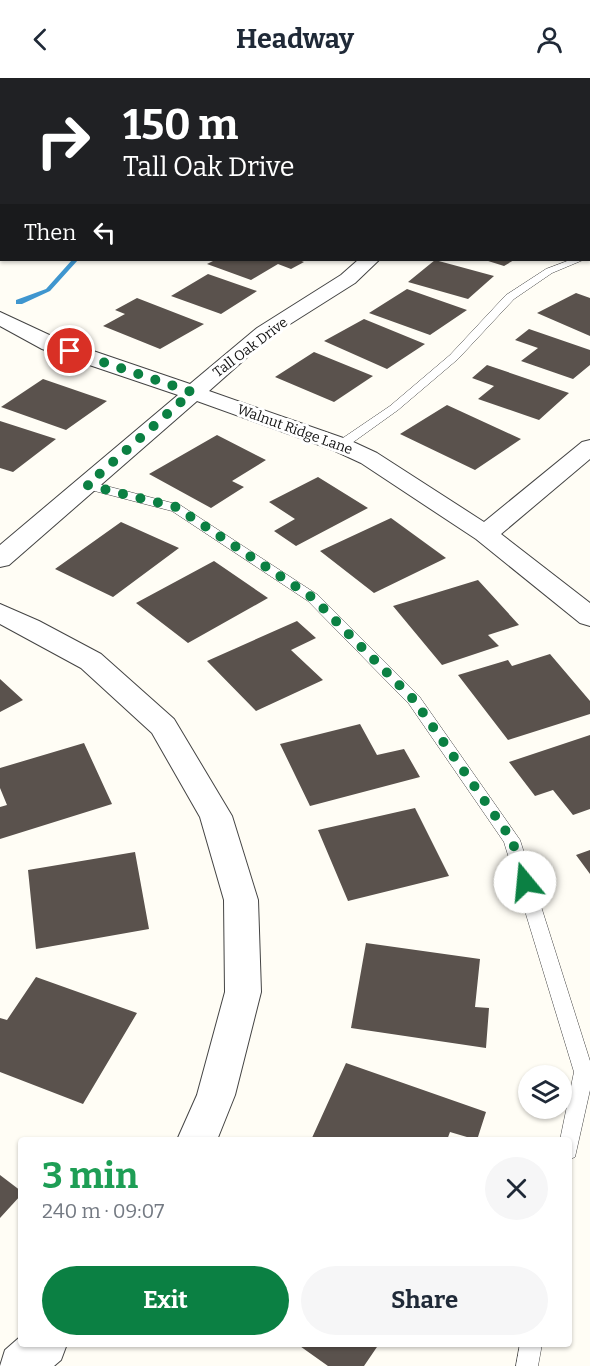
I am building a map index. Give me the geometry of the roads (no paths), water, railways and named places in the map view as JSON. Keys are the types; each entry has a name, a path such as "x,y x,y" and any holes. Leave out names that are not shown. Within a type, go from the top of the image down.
{"street":[{"name":"Tall Oak Drive","path":"0,559 264,332 348,279 368,261"},
{"name":"Walnut Ridge Lane","path":"0,318 50,344 341,445 369,458 485,534 590,616"},
{"path":"485,534 590,447"},
{"path":"0,613 90,662 163,726 216,816 241,900 243,992 216,1095 198,1137"},
{"path":"21,1366 42,1347"}],"lane":[{"path":"341,445 394,408 454,357 510,297 549,271 575,261"},
{"path":"87,485 176,507 313,598 414,700 512,840 584,1072 571,1137"},
{"path":"527,1366 530,1347"}],"waterway":[{"path":"19,302 48,290 74,261"}]}
